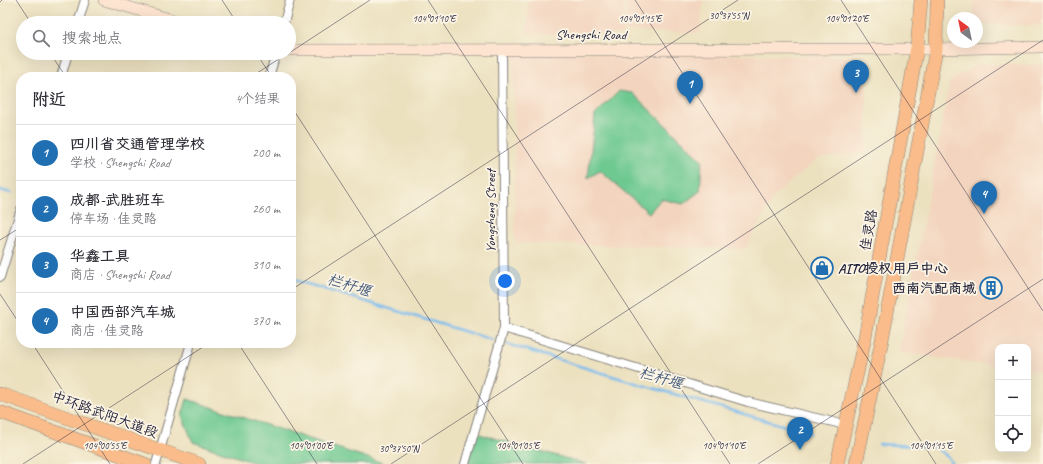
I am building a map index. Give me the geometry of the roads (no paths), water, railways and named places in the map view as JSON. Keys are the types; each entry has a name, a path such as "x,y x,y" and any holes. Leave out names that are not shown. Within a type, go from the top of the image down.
{"main road":[{"name":"佳灵路","path":"837,464 865,337 918,48 921,0"},
{"path":"856,464 884,332 936,49 937,0"},
{"name":"中环路武阳大道段","path":"0,394 199,464"},
{"path":"0,412 145,464"}],"street":[{"path":"80,16 85,0"},
{"path":"104,0 159,16"},
{"path":"286,16 290,0"},
{"name":"Shengshi Road","path":"296,50 936,49 1043,47"},
{"name":"Yongsheng Street","path":"465,464 504,328 502,49"},
{"path":"62,72 66,60"},
{"path":"270,72 274,60"},
{"path":"0,277 16,225"},
{"path":"504,328 748,402 846,425"},
{"path":"156,464 189,348"}],"waterway":[{"name":"栏杆堰","path":"0,190 11,193"},
{"name":"栏杆堰","path":"296,281 493,340"},
{"name":"栏杆堰","path":"507,344 642,385 810,433"},
{"name":"栏杆堰","path":"879,444 935,447 948,457 952,464"}],"place":[{"name":"华鑫工具","path":"856,93"},
{"name":"四川省交通管理学校","path":"690,104"},
{"name":"中国西部汽车城","path":"984,214"},
{"name":"AITO授权用户中心","path":"822,268"},
{"name":"西南汽配商城","path":"991,288"},
{"name":"成都-武胜班车","path":"800,450"}]}
